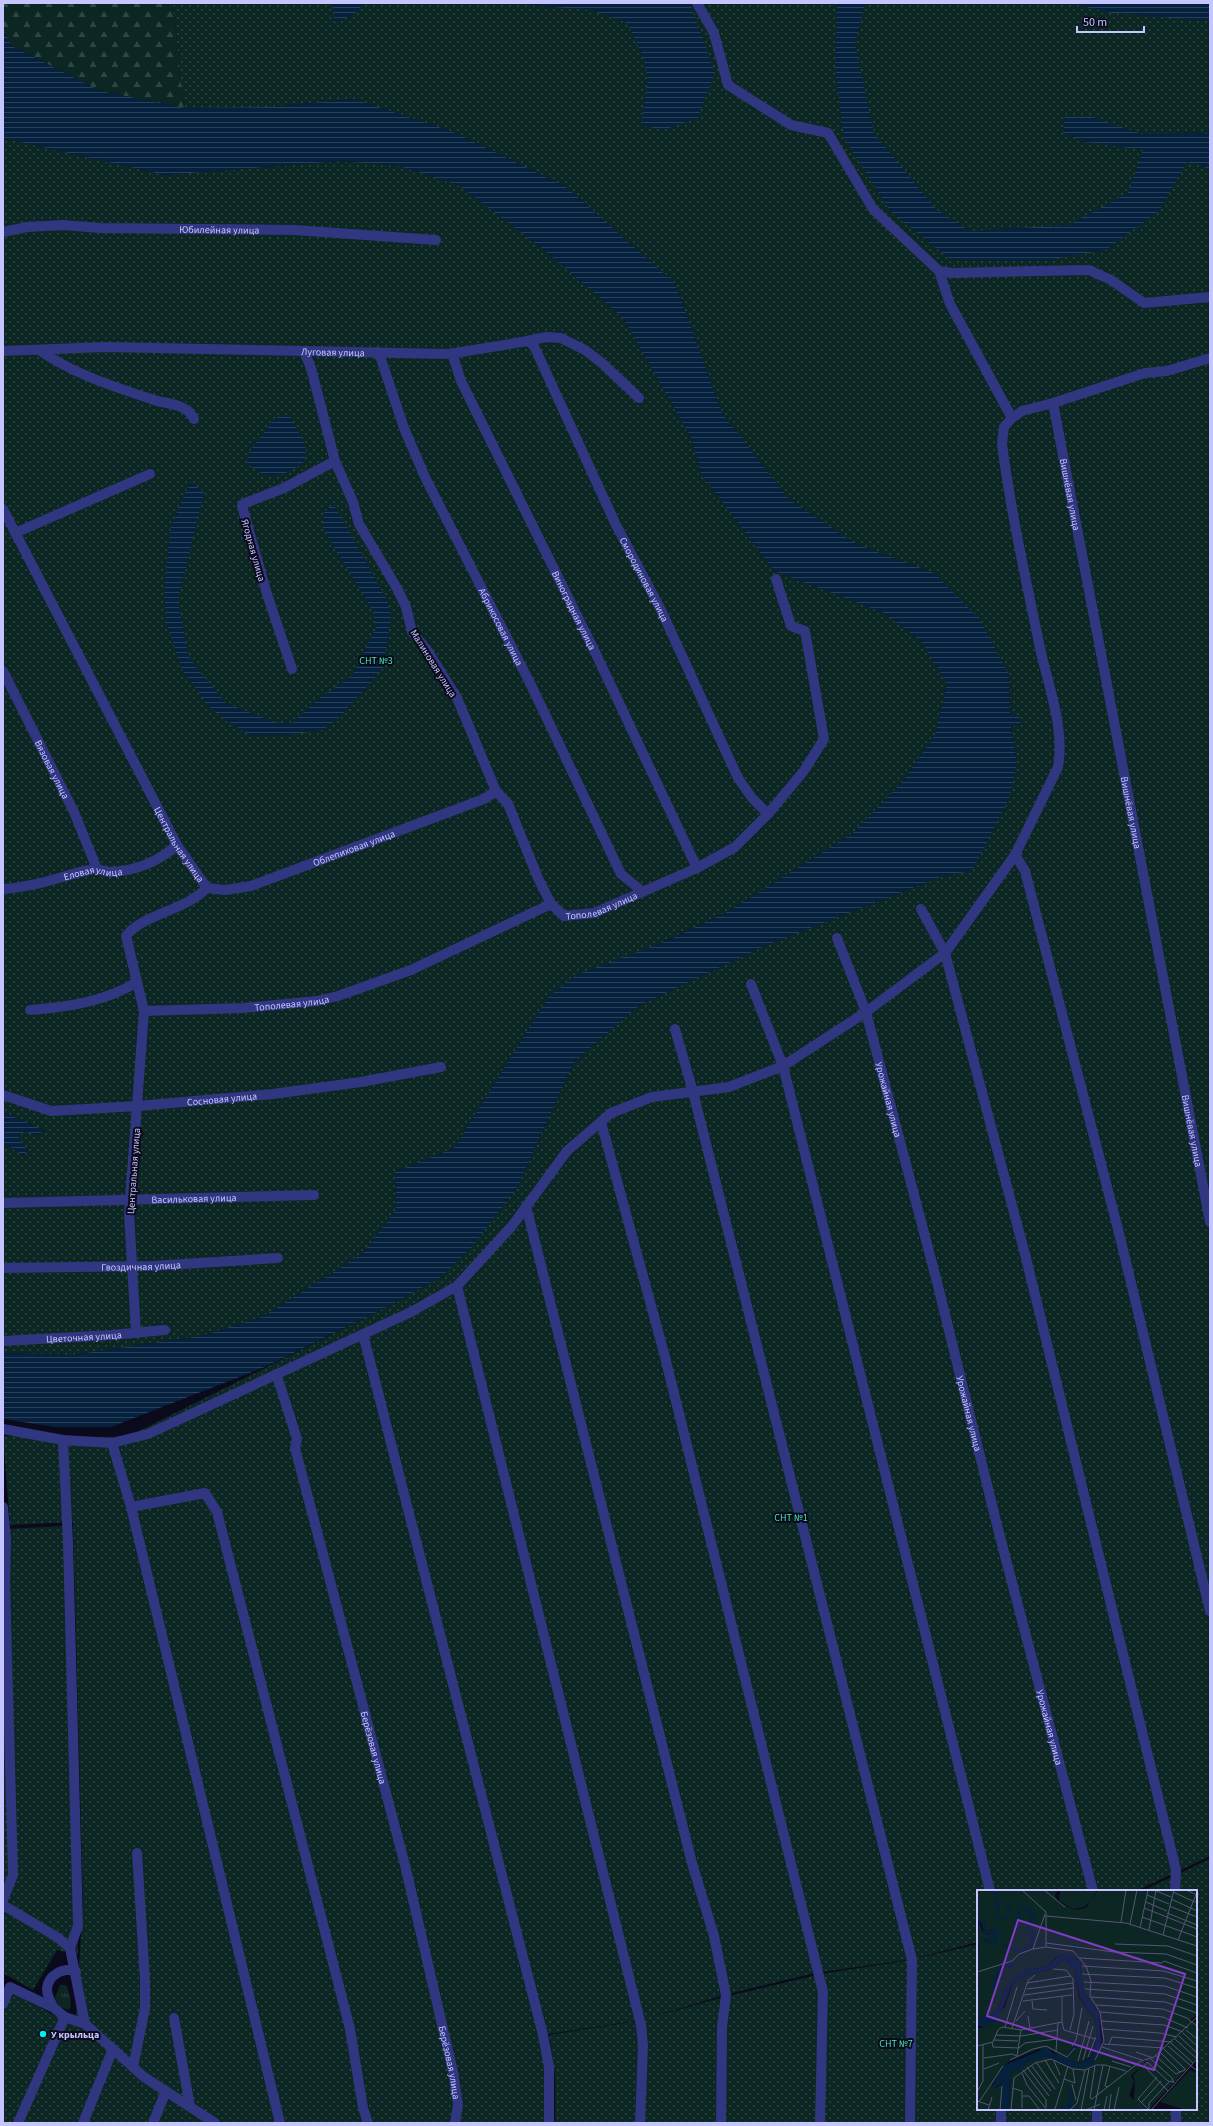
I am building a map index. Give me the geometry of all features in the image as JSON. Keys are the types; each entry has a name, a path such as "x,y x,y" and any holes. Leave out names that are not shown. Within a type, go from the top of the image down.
{"street":[{"path":"697,3 714,34 728,85 791,125 828,133 873,209 939,271 950,304 1012,418"},
{"name":"Юбилейная улица","path":"3,232 27,227 63,225 100,228 294,230 436,240"},
{"path":"939,271 952,273 1089,270 1111,280 1144,303 1210,297"},
{"name":"Луговая улица","path":"3,351 105,347 452,353 528,341 546,336 561,338 585,350 602,363 639,398"},
{"name":"Смородиновая улица","path":"528,341 534,346 616,525 661,610 738,778 752,798 768,814"},
{"path":"39,350 52,359 101,382 156,401 179,406 190,411 194,419"},
{"name":"Малиновая улица","path":"304,351 311,368 335,462 353,502 359,524 406,606 412,632 427,650 456,698 496,791 508,804 538,878 551,904"},
{"name":"Абрикосовая улица","path":"376,352 381,359 404,428 425,477 531,686 621,874 643,892"},
{"name":"Виноградная улица","path":"452,353 464,387 596,654 697,868"},
{"path":"3,1429 63,1440 112,1443 148,1434 277,1376 411,1312 457,1286 512,1226 568,1151 611,1113 652,1097 728,1087 783,1066 866,1012 945,953 1015,855 1058,767 1061,751 1053,704 1018,547 1007,485 1002,444 1004,427 1012,418 1022,411 1053,403 1145,373 1167,371 1210,358"},
{"name":"Вишнёвая улица","path":"1053,403 1210,1222"},
{"name":"Ягодная улица","path":"292,669 267,594 242,504 284,488 335,462"},
{"path":"15,534 150,474"},
{"name":"Центральная улица","path":"3,509 177,845 206,888 199,895 180,906 133,927 126,936 144,1011 130,1200 136,1333"},
{"name":"Тополевая улица","path":"144,1011 243,1008 317,1001 338,996 411,970 551,904 564,916 594,913 697,868 735,847 768,814 803,772 824,739 805,631 791,626 776,580"},
{"name":"Вязовая улица","path":"3,671 74,812 97,869"},
{"name":"Облепиховая улица","path":"206,888 225,890 251,886 484,799 496,791"},
{"name":"Еловая улица","path":"3,889 33,886 97,869 108,872 126,871 145,866 158,860 177,845"},
{"path":"1015,855 1025,871 1120,1233 1210,1611"},
{"path":"921,909 945,953 1026,1258 1176,1870 1175,1890"},
{"name":"Урожайная улица","path":"837,938 866,1012 939,1289 996,1521 1093,1890"},
{"path":"30,1010 57,1008 94,1001 124,990 137,982"},
{"path":"751,984 783,1066 990,1890"},
{"path":"675,1029 693,1092 912,1960 910,2123"},
{"name":"Сосновая улица","path":"3,1095 51,1111 138,1106 273,1094 361,1082 441,1067"},
{"path":"601,1122 664,1353 823,1992 820,2123"},
{"name":"Васильковая улица","path":"3,1203 314,1195"},
{"path":"526,1206 692,1863 714,1936 726,2000 722,2027 721,2123"},
{"name":"Гвоздичная улица","path":"3,1268 132,1266 278,1258"},
{"path":"457,1286 641,2025 643,2046 640,2123"},
{"name":"Цветочная улица","path":"3,1341 165,1330"},
{"path":"363,1334 543,2035 549,2067 549,2123"},
{"name":"Берёзовая улица","path":"277,1376 297,1439 295,1448 405,1865 453,2072 458,2105 455,2123"},
{"path":"63,1440 68,1542 78,1926 70,1948 76,1972 85,2024"},
{"path":"112,1443 131,1507 280,2123"},
{"path":"131,1507 205,1493 216,1512 350,2029 363,2108 368,2123"},
{"path":"3,1507 6,1539 5,1582 13,1875 3,1900"},
{"path":"133,2067 145,2008 145,1980 137,1853"},
{"path":"3,1905 57,1937 70,1948"},
{"path":"54,2008 47,1990 49,1983 57,1973 63,1970 69,1969 76,1972"},
{"path":"3,2004 10,1987 54,2008 65,2017 85,2024 133,2067 166,2091 216,2123"},
{"path":"18,2123 65,2017"},
{"path":"174,2018 190,2106"},
{"path":"83,2123 113,2049"},
{"path":"153,2123 166,2091"},
{"path":"1001,2110 1001,2123"},
{"path":"1097,2110 1097,2123"},
{"path":"1176,2110 1176,2123"}],"green space":[{"path":"3,3 173,3 184,108 100,91 12,46 3,29"},
{"name":"СНТ №1","path":"173,3 1210,3 1210,1856 1138,1890 977,1890 977,1942 913,1959 815,1973 728,1994 641,2020 542,2035 548,2067 545,2123 3,2123 3,1988 75,2026 83,1905 73,1522 10,1525 3,1436 127,1437 389,1306 441,1277 517,1188 574,1062 640,1005 767,945 943,876 972,871 1017,761 1011,726 1009,675 934,573 856,544 789,499 722,413 675,283 566,187 456,133 354,99 271,107 184,108"},
{"name":"СНТ №3","path":"3,138 165,175 340,161 399,166 458,185 543,249 623,318 691,438 701,474 774,571 884,613 920,640 947,683 935,735 902,782 854,832 729,911 549,996 454,1148 395,1172 396,1210 362,1254 262,1317 201,1336 72,1355 3,1353 3,1142 24,1156 27,1150 17,1135 26,1132 38,1135 44,1130 3,1112"},
{"path":"3,1506 6,1529 65,1526 78,1955 57,1950 33,1990 3,1973"},
{"name":"СНТ №7","path":"1210,1859 1210,2123 555,2123 555,2075 549,2035 637,2021 724,1997 821,1974 910,1960 977,1944 977,2110 1197,2110 1197,1890 1144,1890"},
{"path":"60,1985 66,1985 71,2001 69,2010 60,2007 55,1998"}],"water":[{"path":"332,3 364,3 357,12 335,23"},
{"path":"502,3 690,3 715,73 698,118 663,130 641,125 648,79 642,54 627,23 591,10"},
{"path":"837,3 865,3 855,44 874,133 936,209 970,231 1069,225 1128,193 1143,150 1086,142 1063,133 1065,117 1091,117 1142,134 1202,133 1210,135 1210,169 1187,162 1159,211 1106,250 1042,261 951,260 890,211 844,138 835,68"},
{"path":"1068,3 1210,3 1210,21 1112,13"},
{"path":"3,29 12,46 100,91 185,108 271,107 354,99 456,133 566,187 675,283 722,413 789,499 856,544 934,573 981,621 1009,675 1010,713 1020,717 1021,724 1011,727 1017,761 1010,797 972,871 943,876 767,945 640,1005 574,1062 517,1188 471,1248 441,1277 389,1306 265,1367 111,1427 55,1427 3,1419 3,1353 72,1355 201,1336 262,1317 362,1254 396,1210 395,1172 454,1148 549,996 578,974 662,943 729,911 854,832 902,782 935,735 947,683 920,640 884,613 774,571 701,474 691,438 623,318 543,249 458,185 399,166 340,161 165,175 3,138"},
{"path":"289,415 302,437 305,447 305,457 302,462 291,470 271,476 261,473 247,464 249,452 275,418"},
{"path":"190,482 204,492 178,601 188,655 203,676 226,703 274,722 291,724 317,700 352,676 376,628 373,611 323,529 324,512 333,504 388,602 391,618 383,668 340,717 323,730 288,735 249,735 212,710 182,670 166,621 164,588 171,526"},
{"path":"3,1112 44,1130 38,1135 26,1132 17,1135 27,1150 24,1156 3,1142"}],"place":[{"name":"У крыльца","path":"43,2034"}]}
